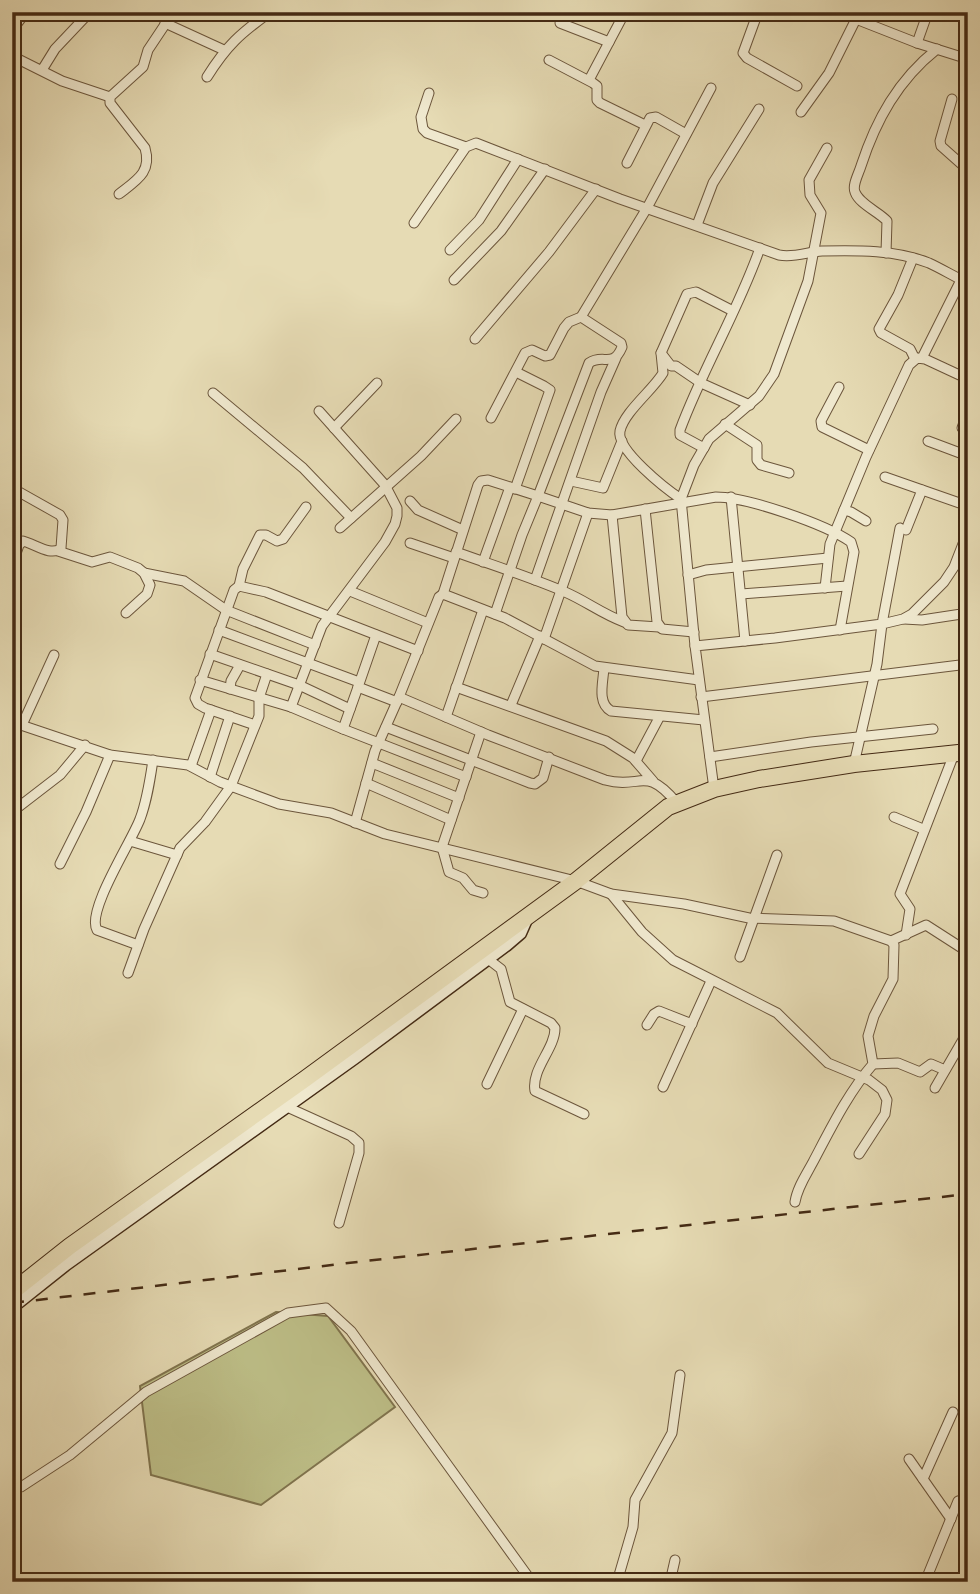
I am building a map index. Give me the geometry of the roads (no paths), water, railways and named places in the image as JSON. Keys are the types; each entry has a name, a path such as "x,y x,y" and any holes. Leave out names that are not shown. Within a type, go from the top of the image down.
{"highway":[{"path":"16,1295 70,1246 527,917 576,881 642,826 677,803 714,789 759,779 854,764 961,753"}],"street":[{"path":"12,30 26,12"},
{"path":"43,70 55,49 90,12"},
{"path":"120,194 144,175 147,156 145,148 110,103 110,97 143,67 148,50 169,12"},
{"path":"208,77 224,50 270,12"},
{"path":"589,80 625,12"},
{"path":"758,12 743,53 747,58 797,86"},
{"path":"838,12 917,43 968,59"},
{"path":"917,43 928,12"},
{"path":"801,112 829,73 856,19"},
{"path":"165,23 224,50"},
{"path":"560,23 609,42"},
{"path":"886,253 887,221 857,196 854,189 867,146 890,98 915,68 937,49"},
{"path":"12,56 62,81 110,97"},
{"path":"549,60 597,86 598,101 645,125"},
{"path":"491,418 528,350 550,355 564,328 569,322 581,317 647,208 711,88"},
{"path":"429,93 421,117 423,129 466,147"},
{"path":"952,99 940,141 941,146 968,170"},
{"path":"697,225 713,183 759,109"},
{"path":"627,163 650,118 656,117 685,134"},
{"path":"414,223 466,147 471,143 481,144 647,208 785,256 815,252 886,253 929,263 965,281 918,359 909,365 869,450 834,533 825,588"},
{"path":"714,789 680,502 704,448 715,433 750,405 769,384 774,374 808,281 815,252 821,214 810,195 809,180 827,148"},
{"path":"450,250 479,220 518,159"},
{"path":"454,280 502,231 545,169"},
{"path":"475,339 550,252 596,189"},
{"path":"704,448 680,435 682,425 746,288 760,248"},
{"path":"913,258 898,295 879,329 881,333 910,349 918,359 968,379"},
{"path":"663,373 661,353 689,292 696,292 733,311"},
{"path":"535,580 601,392 622,347 621,343 581,317"},
{"path":"661,353 671,366 750,405"},
{"path":"495,614 522,535 589,363 591,360 616,358"},
{"path":"671,366 621,427 620,434 622,441 651,477 680,502"},
{"path":"483,562 550,390 516,372"},
{"path":"334,428 377,383"},
{"path":"839,387 821,421 822,427 869,450"},
{"path":"213,393 303,468 351,518"},
{"path":"291,708 322,626 395,524 397,508 386,488 319,411"},
{"path":"962,428 968,412"},
{"path":"340,528 386,488 456,419"},
{"path":"725,424 757,445 757,460 761,466 789,473"},
{"path":"571,481 603,488 622,441"},
{"path":"928,441 968,456"},
{"path":"886,477 968,506"},
{"path":"355,823 379,743 439,597 443,594 481,481 488,480 588,513 612,515 680,502 731,497 803,520 848,539 853,545 840,629"},
{"path":"12,488 62,517 61,548 58,551"},
{"path":"854,764 903,529 922,490"},
{"path":"731,497 745,640"},
{"path":"410,501 418,510 463,530"},
{"path":"255,725 196,702 195,693 234,590 239,586 243,569 260,535 277,541 283,540 306,508"},
{"path":"645,509 659,627"},
{"path":"844,510 866,521"},
{"path":"512,705 561,590 588,513"},
{"path":"612,515 624,622"},
{"path":"695,646 882,624 903,619 912,614 950,575 968,531"},
{"path":"12,537 52,552 58,551 92,562 110,557 138,568 150,585 147,594 126,613"},
{"path":"12,565 21,542"},
{"path":"410,543 483,562 535,580 561,590 604,615 628,625 694,632"},
{"path":"688,575 828,558"},
{"path":"144,573 184,582 226,610 315,645"},
{"path":"239,586 265,592 418,651"},
{"path":"741,594 847,586"},
{"path":"349,591 428,623"},
{"path":"443,594 495,614 586,662 604,668 699,680"},
{"path":"446,717 483,610"},
{"path":"903,619 922,620 968,613"},
{"path":"219,630 611,782 653,781"},
{"path":"342,729 376,635"},
{"path":"210,654 299,685 350,709"},
{"path":"54,655 17,723 110,755 191,766 210,777 279,804 331,813 386,834 576,881 611,894 755,917 834,921 891,942 894,945 893,979 874,1016 868,1036 873,1064"},
{"path":"230,689 240,664"},
{"path":"701,697 968,664"},
{"path":"604,668 602,701 606,708 619,713 704,720"},
{"path":"128,973 177,855 231,786 259,716 259,698 267,674"},
{"path":"200,680 291,708 466,777"},
{"path":"456,687 591,734 636,761 677,803"},
{"path":"191,766 211,710"},
{"path":"210,777 230,716"},
{"path":"636,761 660,716"},
{"path":"386,727 535,784 544,778 549,757"},
{"path":"710,757 860,736 933,729"},
{"path":"481,732 442,847 449,872 463,878 472,890 483,893"},
{"path":"12,812 60,775 85,745"},
{"path":"906,935 910,909 900,894 923,829 961,753"},
{"path":"60,864 110,755"},
{"path":"138,945 99,931 94,925 95,916 114,870 141,819 153,760"},
{"path":"372,763 459,798"},
{"path":"366,783 451,820"},
{"path":"894,817 923,829"},
{"path":"130,841 177,855"},
{"path":"740,957 777,855"},
{"path":"611,894 642,932 688,970 777,1013 828,1063 861,1076 882,1090 887,1107 882,1121 859,1154"},
{"path":"12,1307 16,1295 76,1256 287,1107 488,959 520,933 527,917"},
{"path":"891,942 926,925 968,952"},
{"path":"488,959 501,969 508,1000 551,1023 555,1032 534,1082 535,1091 584,1115"},
{"path":"663,1087 711,981"},
{"path":"487,1084 523,1009"},
{"path":"647,1025 659,1011 692,1024"},
{"path":"935,1088 968,1031"},
{"path":"795,1202 799,1188 834,1122 861,1076 873,1064 898,1063 920,1072 929,1064 945,1070"},
{"path":"287,1107 351,1136 359,1143 359,1153 339,1223"},
{"path":"12,1489 21,1487 70,1455 146,1392 288,1313 326,1308 351,1331 532,1582"},
{"path":"617,1582 633,1527 635,1500 672,1433 680,1375"},
{"path":"923,1479 953,1412"},
{"path":"909,1459 951,1519"},
{"path":"925,1582 958,1502 968,1499"},
{"path":"670,1582 675,1560"}],"railway":[{"path":"12,1303 968,1194"}]}
